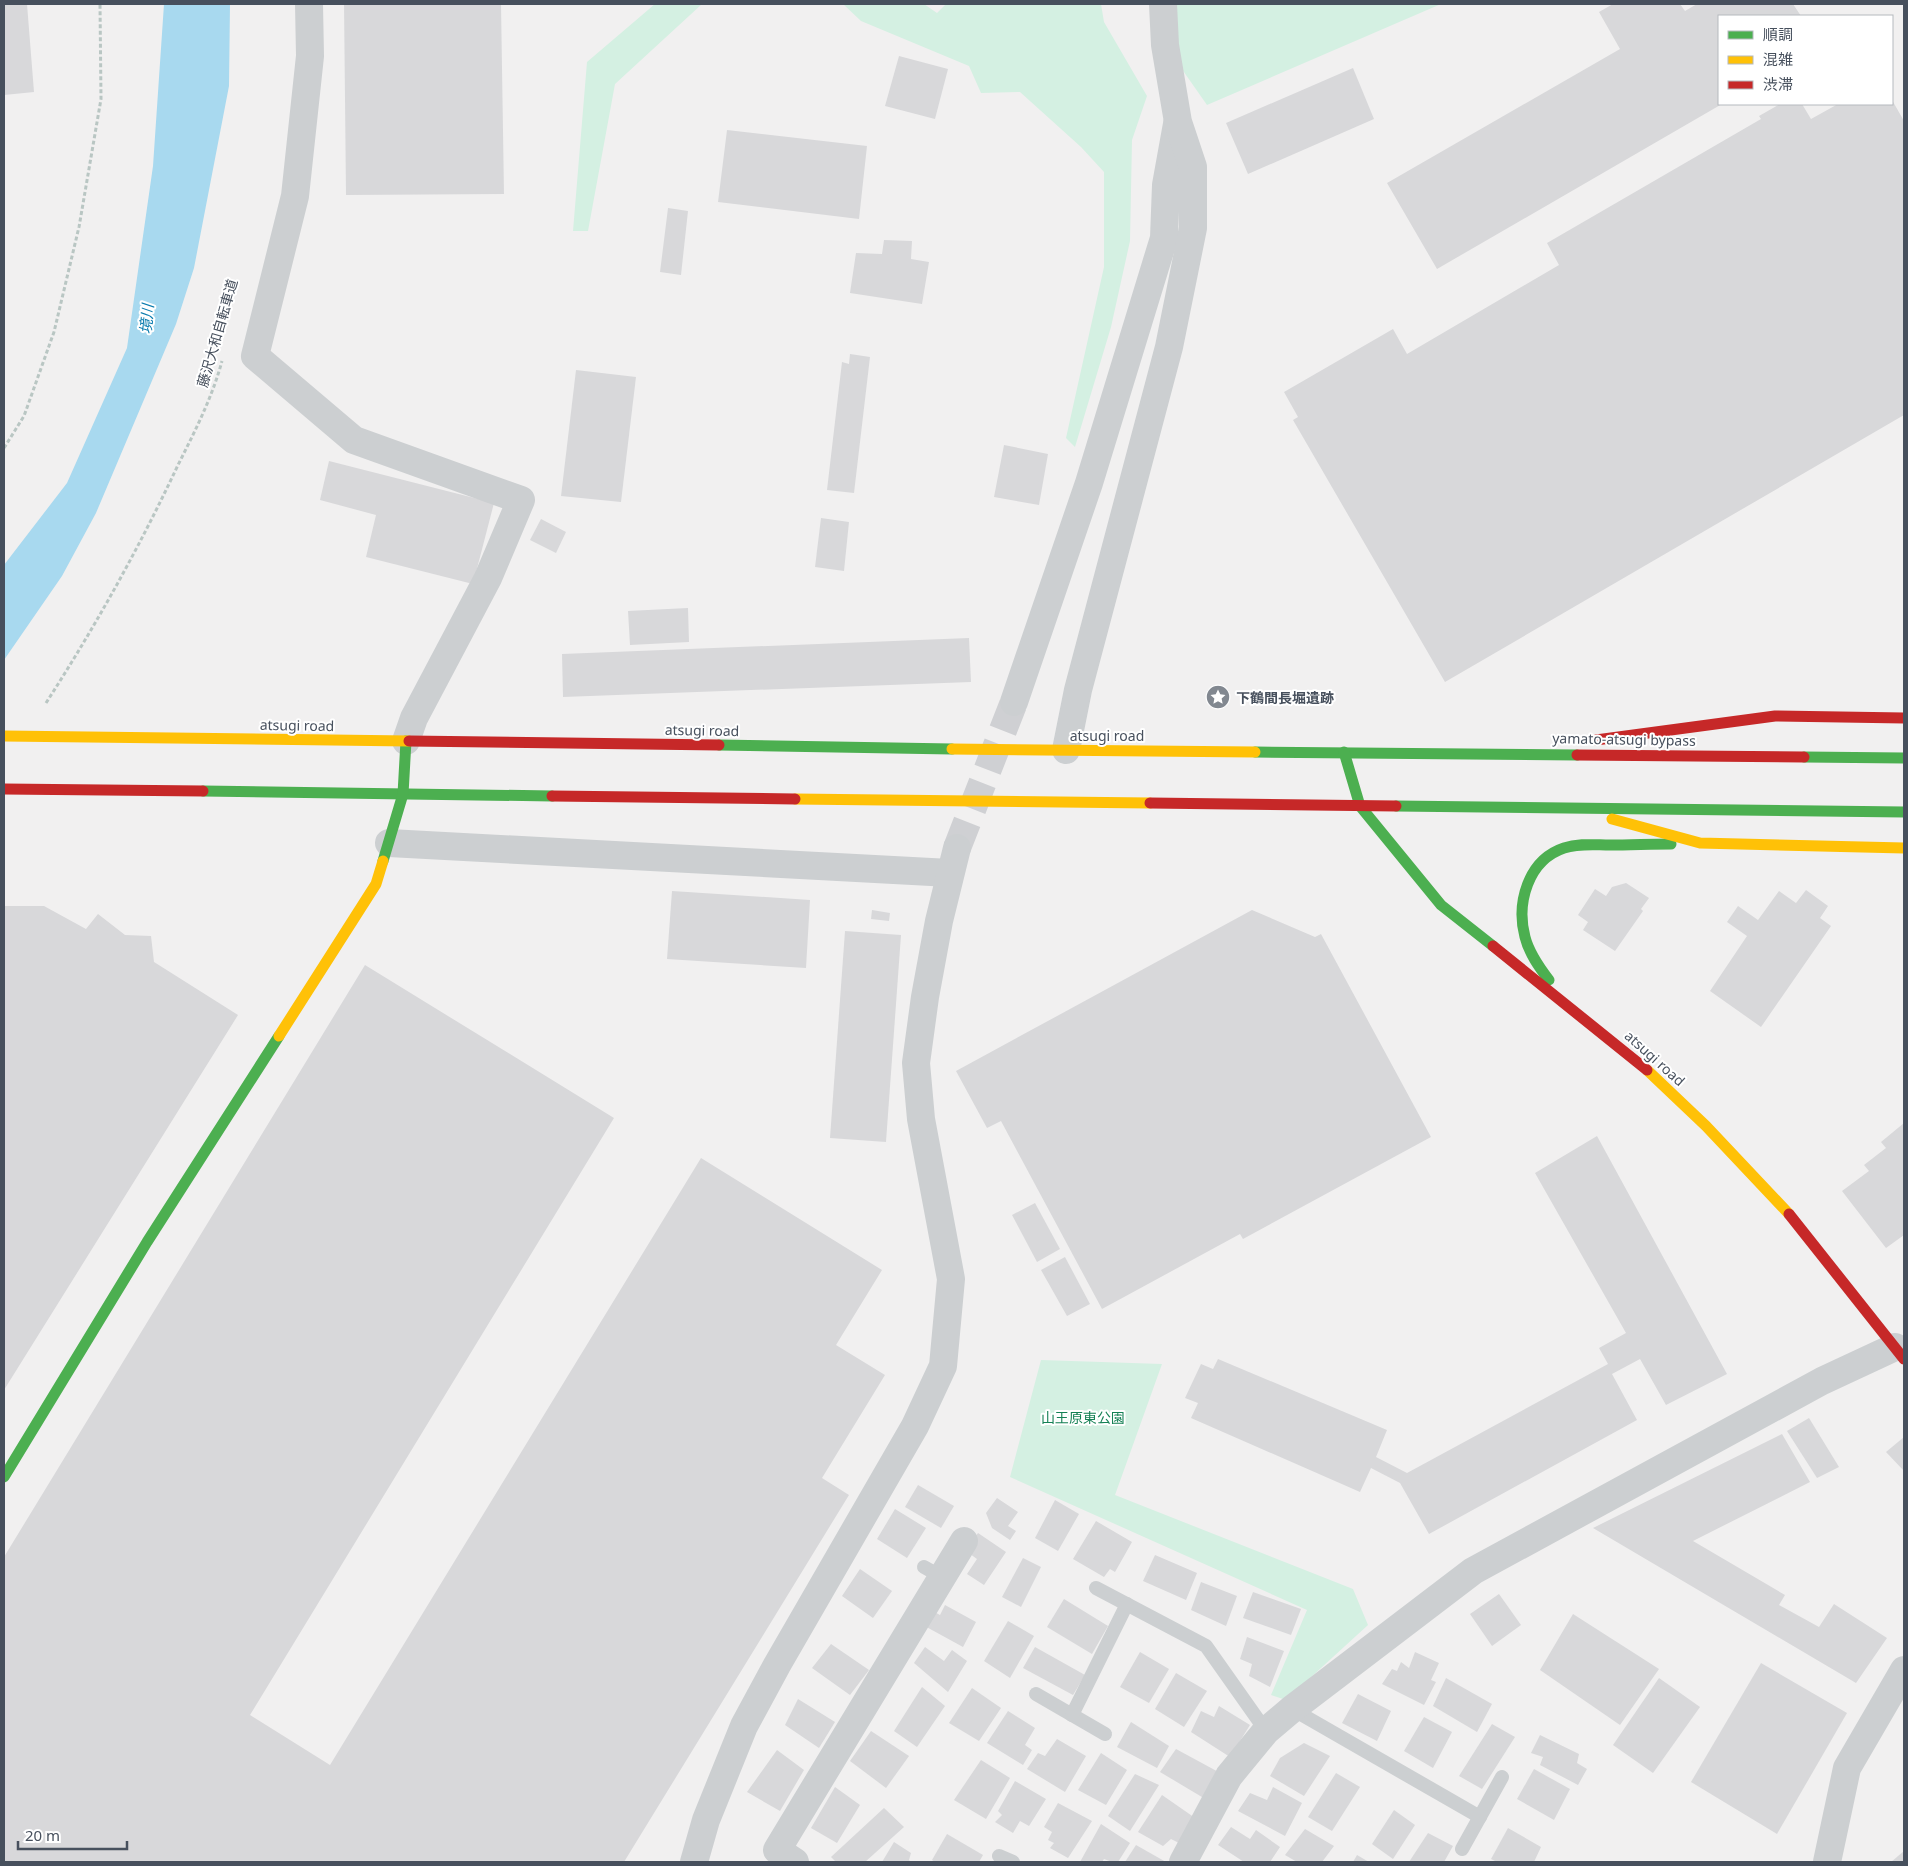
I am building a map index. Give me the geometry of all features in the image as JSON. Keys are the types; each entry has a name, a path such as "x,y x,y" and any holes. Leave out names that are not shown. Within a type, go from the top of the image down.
{"main road":[{"path":"1587,741 1775,716 1904,718"},
{"name":"atsugi road","path":"4,736 1344,752 1360,806 1441,905 1640,1063 1706,1126 1789,1214 1899,1353"},
{"path":"4,1477 147,1242 376,884 403,794 406,741"},
{"path":"1498,753 1567,744"},
{"name":"yamato-atsugi bypass","path":"1344,752 1904,758"},
{"path":"4,789 1904,812"},
{"path":"1572,808 1700,844"},
{"path":"1582,846 1704,810"},
{"path":"1560,998 1529,950 1522,923 1522,900 1529,879 1544,858 1561,848 1700,844 1904,848"}],"street":[{"path":"309,4 310,56 295,196 256,356 354,440 521,500 488,578 414,718 406,741"},
{"path":"1066,750 1078,690 1170,347 1193,228 1193,167 1178,122 1165,45 1163,4"},
{"path":"1014,702 1089,483 1164,238 1166,185 1178,122"},
{"path":"389,843 953,861 939,921 925,997 916,1063 921,1119 951,1280 943,1366 915,1426 776,1665 744,1726 706,1820 694,1862"},
{"path":"1183,1862 1229,1776 1266,1731 1292,1709 1473,1571 1822,1381 1899,1353"},
{"path":"795,1862 777,1850 933,1572 964,1541"},
{"path":"1827,1862 1847,1768 1904,1670"}],"lane":[{"path":"1096,1588 1206,1646 1266,1731"},
{"path":"1072,1715 1127,1604"},
{"path":"1036,1694 1105,1734"},
{"path":"1292,1709 1480,1817"},
{"path":"1462,1849 1502,1777"},
{"path":"998,1856 1013,1862"}],"path":[{"path":"4,448 24,416 54,332 79,226 101,99 100,4"},
{"name":"藤沢大和自転車道","path":"43,708 85,643 156,512 215,388 222,360"}],"green space":[{"path":"655,4 702,4 615,84 588,231 573,231 587,62"},
{"path":"843,4 924,4 937,13 946,4 1101,4 1104,22 1147,96 1132,140 1130,241 1111,327 1075,447 1066,438 1104,267 1104,172 1081,147 1020,92 981,93 969,66 861,21"},
{"path":"1164,4 1441,4 1207,105 1165,45"},
{"name":"山王原東公園","path":"1041,1360 1162,1364 1115,1495 1353,1589 1368,1625 1286,1700 1271,1695 1307,1610 1010,1477"}],"water":[{"name":"境川","path":"164,4 230,4 229,86 194,268 176,324 96,513 62,576 4,660 4,565 67,483 127,348 153,166"}],"building":[{"path":"4,4 27,4 34,92 4,95"},
{"path":"344,4 501,4 504,194 346,195"},
{"path":"1613,4 1680,4 1685,11 1697,4 1793,4 1800,15 1718,15 1718,105 1720,105 1437,269 1387,183 1620,49 1599,12"},
{"path":"899,56 948,69 935,119 885,106"},
{"path":"1353,68 1374,119 1248,174 1226,123"},
{"path":"1893,102 1904,121 1904,415 1445,682 1293,420 1298,417 1284,392 1393,329 1407,354 1559,265 1547,243 1761,119 1759,116 1778,105 1803,105 1811,119 1836,105 1893,105"},
{"path":"727,130 867,146 859,219 718,202"},
{"path":"668,208 688,211 681,275 660,272"},
{"path":"884,240 912,241 911,259 929,262 922,304 850,293 856,253 882,254"},
{"path":"850,354 870,357 854,493 827,490 842,362 849,364"},
{"path":"576,370 636,377 621,502 561,496"},
{"path":"1004,445 1048,454 1039,505 994,497"},
{"path":"329,461 494,503 473,584 366,557 376,515 320,500"},
{"path":"821,518 849,522 844,571 815,567"},
{"path":"541,519 566,532 556,553 530,540"},
{"path":"688,608 689,642 630,645 628,611"},
{"path":"969,638 971,682 563,697 562,654"},
{"path":"1626,883 1649,898 1641,909 1643,911 1615,951 1583,930 1588,922 1578,915 1595,889 1606,896 1612,887"},
{"path":"1806,890 1828,906 1820,918 1831,926 1761,1027 1710,991 1747,936 1727,922 1738,906 1758,920 1779,891 1796,903"},
{"path":"672,891 810,900 806,968 667,959"},
{"path":"4,906 44,906 86,929 98,914 125,935 151,936 154,962 238,1015 4,1390"},
{"path":"872,910 890,913 889,921 871,919"},
{"path":"1252,910 1315,937 1321,934 1431,1137 1243,1239 1240,1234 1102,1309 1001,1121 987,1128 956,1071"},
{"path":"845,931 901,935 886,1142 830,1138"},
{"path":"365,965 614,1118 250,1715 330,1765 701,1158 882,1270 836,1345 885,1375 822,1478 849,1495 624,1862 4,1862 4,1557"},
{"path":"1904,1123 1904,1235 1886,1248 1842,1191 1869,1171 1864,1165 1886,1148 1881,1142"},
{"path":"1597,1136 1727,1374 1666,1405 1640,1359 1612,1374 1637,1420 1429,1534 1400,1483 1371,1468 1360,1492 1191,1418 1198,1403 1185,1398 1201,1364 1213,1369 1218,1359 1387,1430 1376,1457 1407,1473 1608,1364 1599,1348 1626,1333 1535,1173"},
{"path":"1035,1203 1060,1249 1037,1262 1012,1215"},
{"path":"1065,1257 1090,1304 1067,1316 1041,1270"},
{"path":"1809,1418 1839,1467 1817,1478 1787,1431"},
{"path":"1782,1434 1810,1482 1693,1541 1785,1595 1779,1605 1819,1627 1834,1604 1887,1638 1856,1683 1593,1528"},
{"path":"1904,1437 1904,1471 1886,1452"},
{"path":"918,1485 954,1506 941,1528 905,1507"},
{"path":"997,1498 1018,1512 1008,1526 1016,1531 1010,1540 992,1528 986,1513"},
{"path":"1055,1500 1079,1514 1058,1551 1035,1538"},
{"path":"895,1509 926,1528 907,1558 877,1539"},
{"path":"1096,1521 1132,1542 1115,1572 1110,1569 1104,1577 1073,1559"},
{"path":"978,1533 1006,1552 984,1585 967,1574 977,1559 966,1551"},
{"path":"1155,1555 1197,1573 1186,1600 1143,1581"},
{"path":"1023,1558 1041,1567 1021,1607 1002,1597"},
{"path":"860,1569 892,1591 873,1618 842,1596"},
{"path":"1201,1582 1237,1596 1226,1626 1191,1610"},
{"path":"1253,1592 1301,1609 1291,1635 1243,1618"},
{"path":"1499,1594 1521,1625 1492,1646 1470,1614"},
{"path":"1064,1599 1108,1626 1092,1654 1047,1627"},
{"path":"945,1605 976,1622 963,1647 921,1624 929,1609 940,1615"},
{"path":"1573,1614 1659,1669 1620,1725 1540,1670"},
{"path":"1008,1621 1034,1636 1010,1678 984,1661"},
{"path":"1247,1637 1284,1651 1270,1687 1249,1676 1252,1664 1240,1659"},
{"path":"831,1644 869,1670 850,1695 812,1668"},
{"path":"925,1647 944,1661 952,1650 967,1661 948,1692 914,1663"},
{"path":"1035,1647 1085,1675 1073,1695 1023,1668"},
{"path":"1140,1652 1169,1669 1149,1703 1120,1687"},
{"path":"1415,1652 1439,1663 1431,1680 1436,1682 1424,1705 1382,1684 1392,1669 1397,1671 1401,1662 1409,1668"},
{"path":"1761,1663 1847,1713 1777,1834 1691,1782"},
{"path":"1176,1673 1207,1691 1184,1727 1155,1709"},
{"path":"1446,1678 1492,1704 1477,1732 1433,1706"},
{"path":"1659,1678 1700,1707 1653,1773 1613,1745"},
{"path":"922,1687 945,1706 917,1747 894,1731"},
{"path":"972,1688 1001,1708 979,1741 949,1723"},
{"path":"1358,1694 1391,1711 1377,1741 1342,1723"},
{"path":"798,1699 835,1722 819,1748 785,1725"},
{"path":"1219,1706 1250,1725 1230,1757 1191,1732 1201,1711 1214,1717"},
{"path":"1008,1711 1035,1728 1025,1745 1032,1750 1023,1765 987,1743"},
{"path":"1424,1717 1452,1732 1433,1768 1404,1751"},
{"path":"1131,1722 1169,1746 1157,1768 1117,1747"},
{"path":"1492,1724 1515,1737 1482,1789 1459,1776"},
{"path":"871,1731 909,1756 886,1788 850,1761"},
{"path":"1540,1735 1579,1754 1577,1763 1587,1769 1578,1785 1540,1765 1543,1757 1531,1753"},
{"path":"1057,1739 1086,1756 1065,1792 1027,1769 1038,1753 1045,1756"},
{"path":"1304,1743 1330,1756 1304,1796 1270,1776 1280,1758"},
{"path":"1176,1749 1224,1775 1207,1800 1160,1772"},
{"path":"777,1750 804,1770 780,1811 747,1792"},
{"path":"1101,1753 1127,1770 1106,1805 1078,1790"},
{"path":"981,1760 1010,1778 986,1819 954,1800"},
{"path":"1534,1769 1570,1789 1554,1820 1517,1799"},
{"path":"1336,1773 1360,1787 1332,1831 1308,1817"},
{"path":"1135,1774 1159,1785 1130,1831 1108,1816"},
{"path":"1015,1781 1046,1799 1029,1826 1020,1821 1013,1833 995,1822 1002,1815 998,1811"},
{"path":"835,1787 860,1805 837,1843 811,1828"},
{"path":"1273,1787 1302,1803 1285,1836 1238,1811 1250,1793 1267,1800"},
{"path":"1162,1795 1198,1820 1181,1844 1171,1839 1163,1846 1138,1832"},
{"path":"1058,1803 1092,1821 1068,1858 1050,1848 1054,1843 1048,1840 1052,1832 1044,1827"},
{"path":"884,1808 904,1827 865,1862 836,1862 831,1857"},
{"path":"1394,1810 1415,1825 1393,1859 1372,1844"},
{"path":"1101,1824 1130,1843 1118,1862 1104,1859 1102,1862 1080,1862"},
{"path":"1231,1827 1250,1839 1256,1830 1280,1847 1270,1862 1244,1862 1218,1845"},
{"path":"1508,1828 1541,1847 1534,1862 1497,1862 1491,1859"},
{"path":"1305,1829 1334,1846 1322,1862 1297,1862 1285,1855"},
{"path":"1428,1833 1453,1846 1444,1862 1409,1862"},
{"path":"947,1834 983,1855 979,1862 935,1862 932,1860"},
{"path":"894,1842 911,1853 909,1860 911,1862 882,1862"},
{"path":"1136,1845 1166,1862 1125,1862"},
{"path":"1904,1851 1904,1862 1891,1862"},
{"path":"1357,1855 1369,1862 1353,1862"}],"tunnel":[{"path":"957,848 1014,702"}],"traffic: fast":[{"path":"383,861 403,794 406,741"},
{"path":"719,745 952,749"},
{"path":"1255,752 1577,755"},
{"path":"1344,752 1360,806 1441,905 1493,946"},
{"path":"1804,757 1904,758"},
{"path":"203,791 552,796"},
{"path":"1396,806 1904,812"},
{"path":"1549,980 1529,949 1525,937 1522,910 1528,884 1533,872 1541,862 1552,854 1575,845 1671,844"},
{"path":"4,1477 147,1242 279,1036"}],"traffic: slow":[{"path":"4,736 409,741"},
{"path":"952,749 1255,752"},
{"path":"795,799 1150,803"},
{"path":"1612,819 1700,843 1904,848"},
{"path":"279,1036 376,884 383,861"},
{"path":"1647,1070 1706,1126 1789,1214"}],"traffic: jam":[{"path":"1596,740 1775,716 1904,718"},
{"path":"409,741 719,745"},
{"path":"1577,755 1804,757"},
{"path":"4,789 203,791"},
{"path":"552,796 795,799"},
{"path":"1150,803 1396,806"},
{"path":"1493,946 1647,1070"},
{"path":"1789,1214 1904,1359"}],"place":[{"name":"下鶴間長堀遺跡","path":"1218,697"}]}
